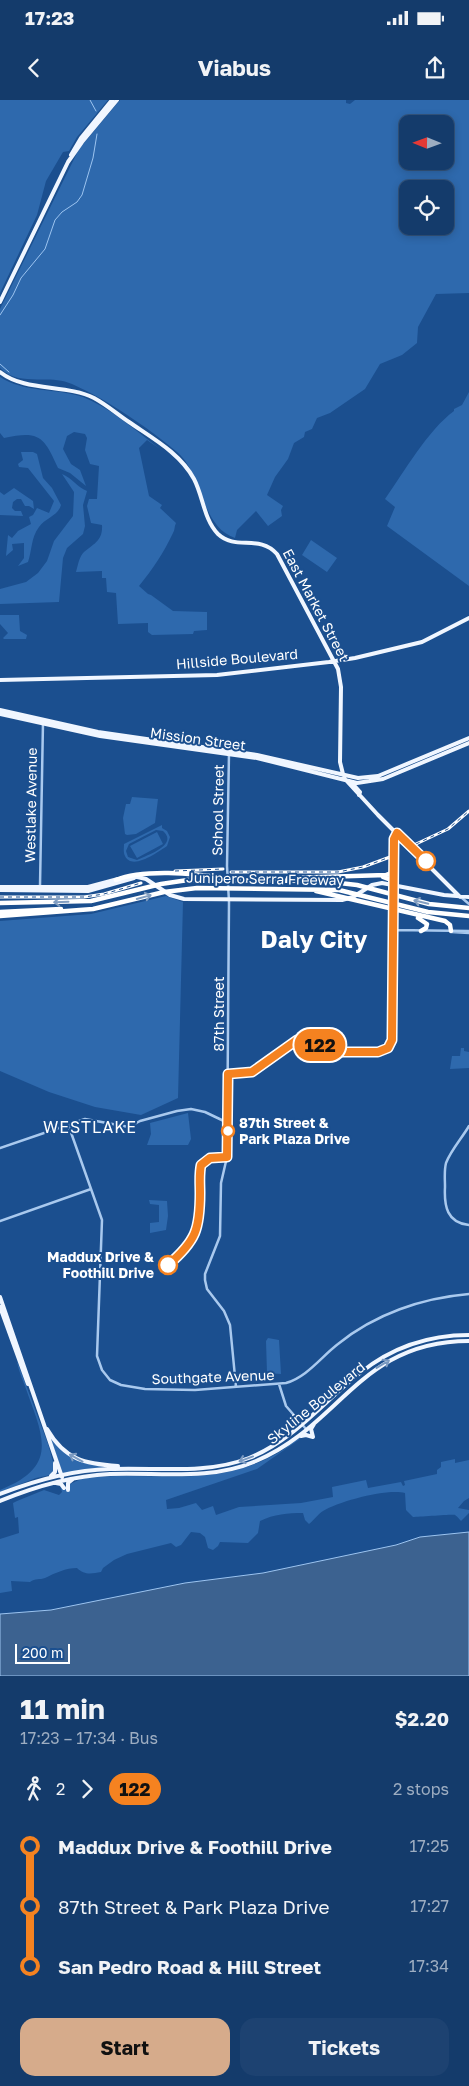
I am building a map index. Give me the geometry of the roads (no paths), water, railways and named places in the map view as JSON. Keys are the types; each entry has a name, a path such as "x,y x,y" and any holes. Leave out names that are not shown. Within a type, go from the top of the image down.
{"highway":[{"path":"363,876 387,874 394,869"},
{"path":"116,880 133,874 161,874 237,880"},
{"path":"263,881 301,877 363,876 386,877 394,884"},
{"name":"Junipero Serra Freeway","path":"2,904 91,901 173,882 237,880 342,882 425,903 469,908"},
{"name":"Junipero Serra Freeway","path":"0,917 97,908 185,889 313,889 347,891 428,912 469,916"},
{"path":"313,889 321,893 446,922 450,925 451,932"},
{"path":"381,906 425,921 427,927 421,931"},
{"path":"0,912 97,908"}],"main road":[{"path":"0,302 79,139 112,100"},
{"path":"68,162 116,100"},
{"name":"East Market Street","path":"0,372 16,381 79,392 102,403 182,462 195,480 211,524 220,535 234,542 259,543 270,547 279,557 334,661 341,684 340,760 348,779"},
{"name":"Hillside Boulevard","path":"0,680 217,675 334,661 422,642 469,618"},
{"name":"Mission Street","path":"0,712 100,736 265,756 365,783 392,775 469,743"},
{"name":"Mission Street","path":"348,779 378,776 469,738"},
{"path":"348,779 359,793 460,897"},
{"path":"359,793 359,788 365,783"},
{"path":"97,888 130,876 152,882 170,895 185,899 347,899 374,885 382,883 444,895 469,897"},
{"path":"0,889 84,891 136,877"},
{"path":"444,895 450,892 450,885"},
{"path":"0,1297 63,1480"},
{"path":"0,1307 23,1373 31,1390"},
{"name":"Skyline Boulevard","path":"0,1494 39,1480 61,1475 104,1469 198,1469 222,1466 257,1455 287,1438 359,1374 386,1356 424,1341 448,1336 469,1335"},
{"name":"Skyline Boulevard","path":"0,1501 40,1486 85,1476 216,1473 258,1461 290,1442 364,1377 392,1359 430,1346 469,1341"},
{"path":"287,1438 296,1426 294,1416 304,1419 316,1412"},
{"path":"290,1442 304,1435 313,1437 312,1428 322,1415"},
{"path":"43,1421 59,1445 78,1459 91,1464 140,1468"},
{"path":"39,1480 55,1472 53,1451"},
{"path":"40,1486 57,1483 66,1489 70,1481 85,1476"}],"street":[{"name":"Westlake Avenue","path":"40,889 43,722"},
{"name":"School Street","path":"229,752 229,899"},
{"path":"228,1074 252,1072 297,1040 308,1040 341,1052 378,1052 388,1048 392,1040 394,839 397,833"},
{"path":"460,897 469,904"},
{"name":"87th Street","path":"229,899 227,1161 221,1183 220,1236 205,1274 205,1280 207,1289 224,1311 230,1325 236,1387"},
{"path":"394,930 469,932"},
{"path":"0,1148 87,1119 129,1126 147,1119 191,1109 205,1112 228,1123"},
{"name":"Southgate Avenue","path":"68,1124 102,1220 98,1362 104,1374 110,1380 121,1385 147,1390 191,1390 279,1384 298,1379 343,1339 380,1318 421,1302 469,1294"},
{"path":"469,1126 450,1155 446,1167 445,1206 455,1220 469,1225"},
{"path":"1,1220 91,1189"},
{"path":"279,1384 285,1404 306,1429"}],"waterway":[{"path":"90,100 96,111"},
{"path":"0,315 21,278 45,249 55,220 62,212 77,202 82,195 93,158 97,134"},
{"path":"0,364 9,372"}],"railway":[{"path":"416,844 448,829 469,811"},
{"path":"231,872 338,872 363,867 390,857"},
{"path":"175,871 223,869"},
{"path":"0,897 84,897 104,894 141,883"}],"place":[{"name":"87th Street & Park Plaza Drive","path":"228,1131"},
{"name":"Maddux Drive & Foothill Drive","path":"168,1265"}],"district":[{"name":"Daly City","path":"314,940"},
{"name":"WESTLAKE","path":"90,1127"}]}
